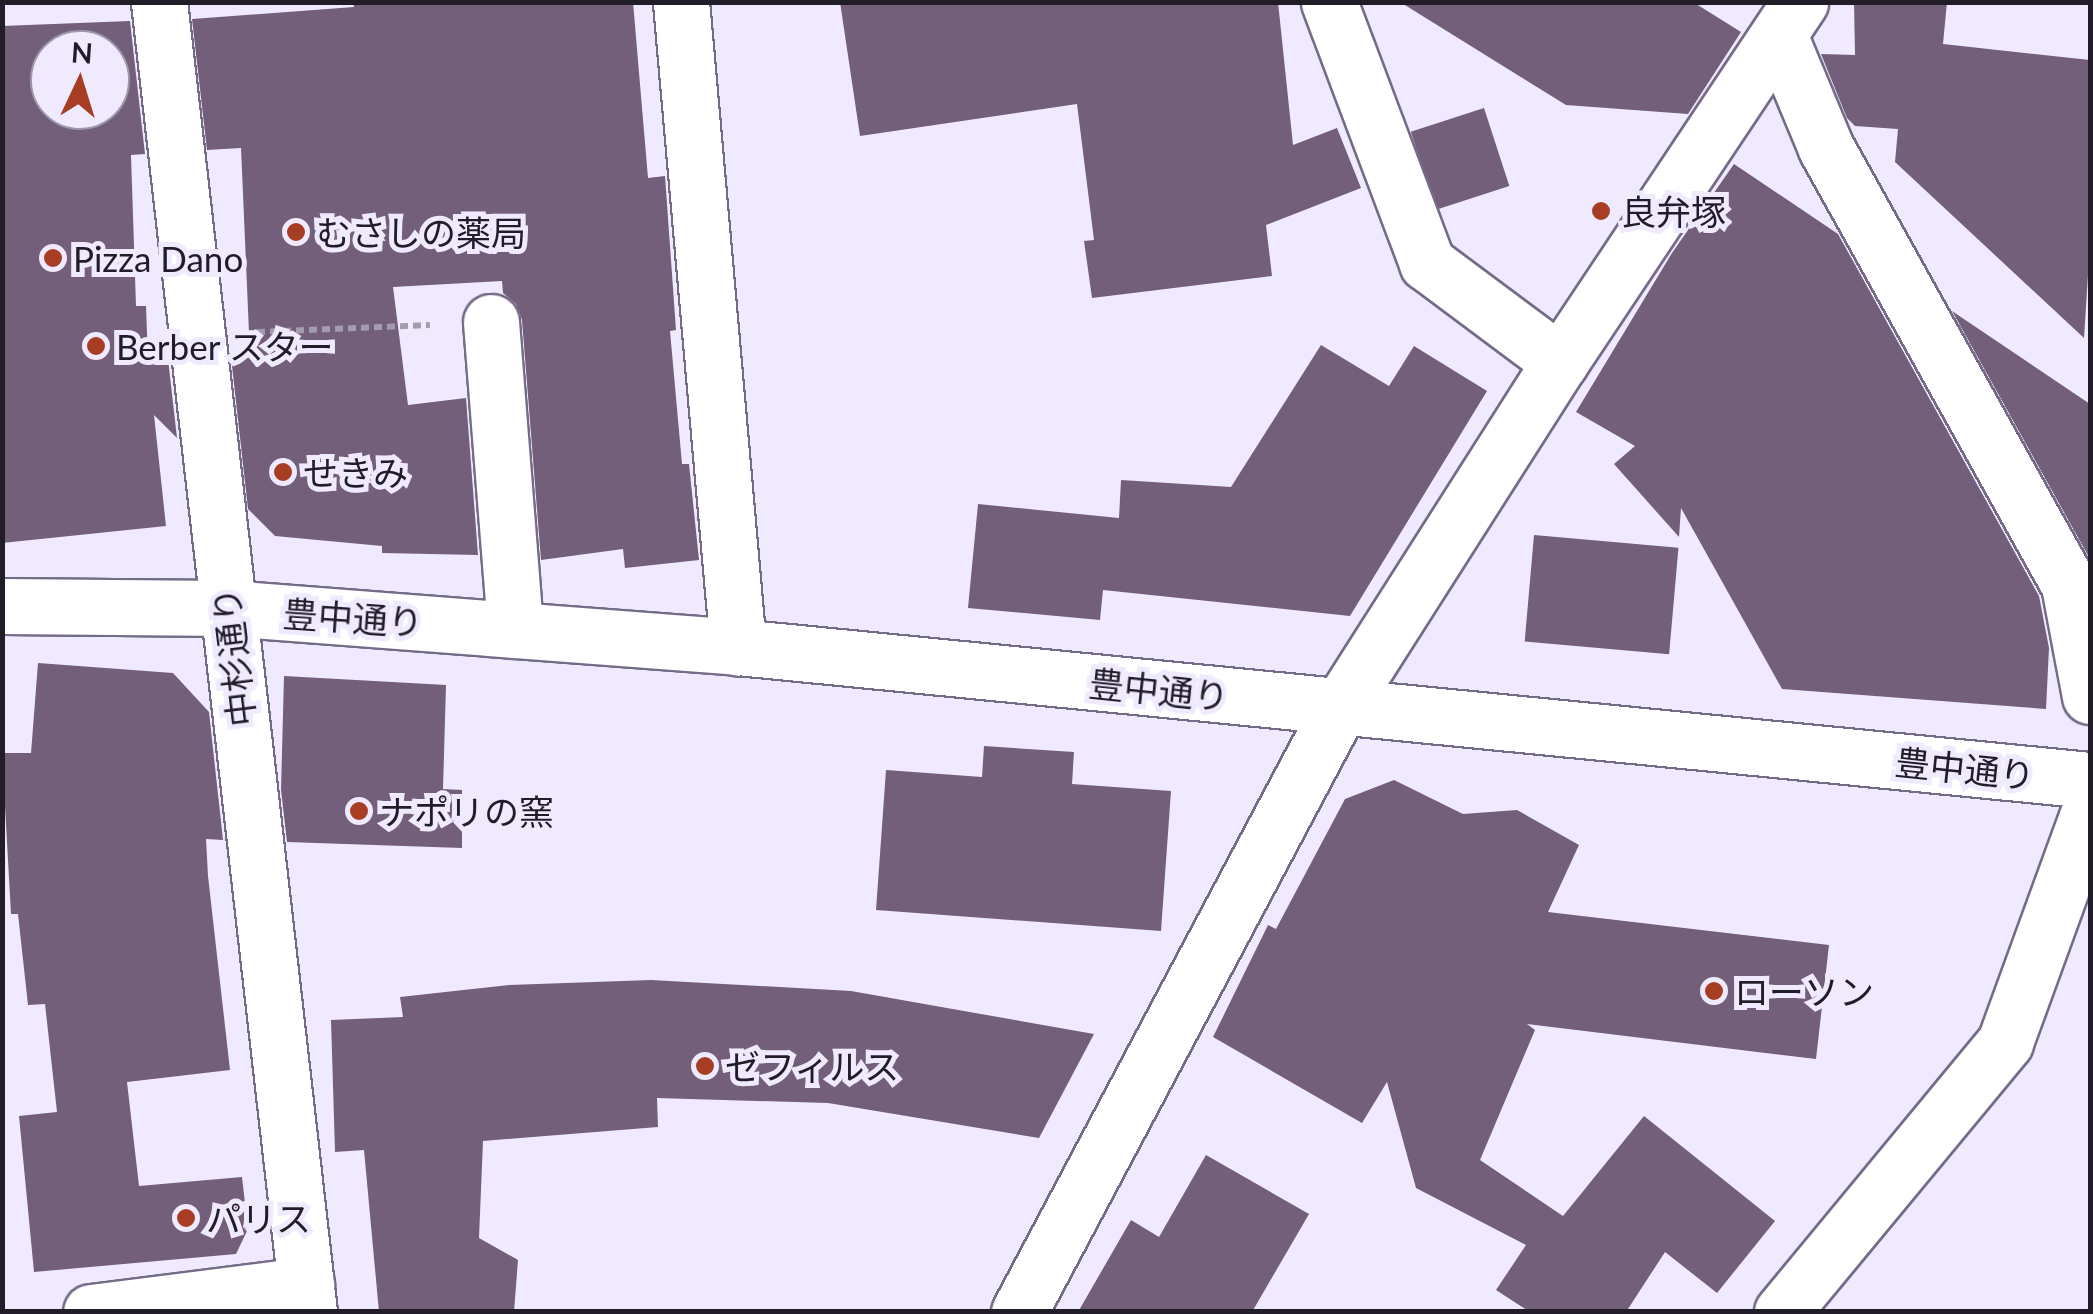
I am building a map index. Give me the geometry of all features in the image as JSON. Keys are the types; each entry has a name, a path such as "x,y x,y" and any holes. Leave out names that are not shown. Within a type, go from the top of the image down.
{"street":[{"name":"中杉通り","path":"158,2 308,1298"},
{"path":"681,2 738,646"},
{"path":"1329,2 1427,263 1560,362"},
{"path":"1020,1312 1340,707 1560,362 1794,11"},
{"path":"1794,11 1826,148 2068,585 2090,696"},
{"path":"491,322 515,630"},
{"name":"豊中通り","path":"2,606 227,608 738,646 2090,780"},
{"path":"1782,1312 2006,1042 2090,809"},
{"path":"91,1312 308,1298"}],"path":[{"path":"196,335 491,322"}],"building":[{"path":"353,2 633,2 648,178 665,176 676,330 670,331 682,464 689,464 699,560 625,568 623,549 541,560 522,320 516,304 503,293 502,281 393,287 408,405 466,398 478,555 382,553 382,546 275,536 248,509 231,357 250,356 241,148 207,150 192,19 354,7"},
{"path":"840,2 1278,2 1293,145 1337,128 1361,188 1266,225 1272,276 1092,298 1084,241 1094,240 1077,104 860,136"},
{"path":"1400,2 1693,2 1741,32 1688,114 1566,105"},
{"path":"1854,2 1947,2 1943,44 2090,60 2090,244 2084,338 1895,162 1898,129 1855,126 1847,118 1821,54 1855,55"},
{"path":"130,21 145,154 131,155 136,306 146,306 148,360 168,359 177,438 154,415 166,526 2,543 2,26"},
{"path":"1484,108 1509,186 1436,210 1411,132"},
{"path":"1734,164 1838,234 2039,596 2049,648 2046,709 1782,689 1681,508 1679,537 1614,464 1635,446 1576,412 1672,253"},
{"path":"1952,311 2090,404 2090,559"},
{"path":"1321,345 1389,386 1414,346 1487,391 1350,616 1103,590 1100,620 968,608 978,504 1119,518 1121,480 1231,487"},
{"path":"1534,535 1678,548 1669,654 1525,642"},
{"path":"38,663 173,673 209,712 223,840 206,839 208,876 230,1070 127,1082 139,1186 242,1177 248,1229 236,1254 34,1272 19,1116 57,1112 45,1004 28,1005 18,914 11,914 2,753 31,753"},
{"path":"284,676 446,685 443,789 462,790 462,848 287,842 281,790"},
{"path":"984,746 1074,752 1072,784 1171,791 1161,931 876,910 886,770 982,777"},
{"path":"1394,780 1463,814 1517,810 1579,845 1548,912 1829,945 1816,1059 1527,1024 1535,1030 1480,1160 1563,1216 1644,1116 1775,1221 1717,1293 1665,1252 1626,1312 1530,1312 1496,1290 1526,1245 1416,1188 1387,1082 1362,1123 1213,1037 1268,925 1276,929 1345,799"},
{"name":"ゼフィルス","path":"651,980 851,991 1094,1034 1039,1138 828,1103 657,1098 658,1127 483,1141 479,1238 518,1260 514,1312 379,1312 364,1150 335,1152 331,1020 403,1017 400,997 509,985"},
{"path":"1206,1155 1309,1214 1252,1312 1078,1312 1131,1220 1159,1237"}],"place":[{"name":"良弁塚","path":"1601,211"},
{"name":"むさしの薬局","path":"296,232"},
{"name":"Pizza Dano","path":"53,258"},
{"name":"Berber スター","path":"96,346"},
{"name":"せきみ","path":"283,472"},
{"name":"ナポリの窯","path":"359,811"},
{"name":"ローソン","path":"1714,991"},
{"name":"ゼフィルス","path":"705,1066"},
{"name":"パリス","path":"186,1218"}]}
